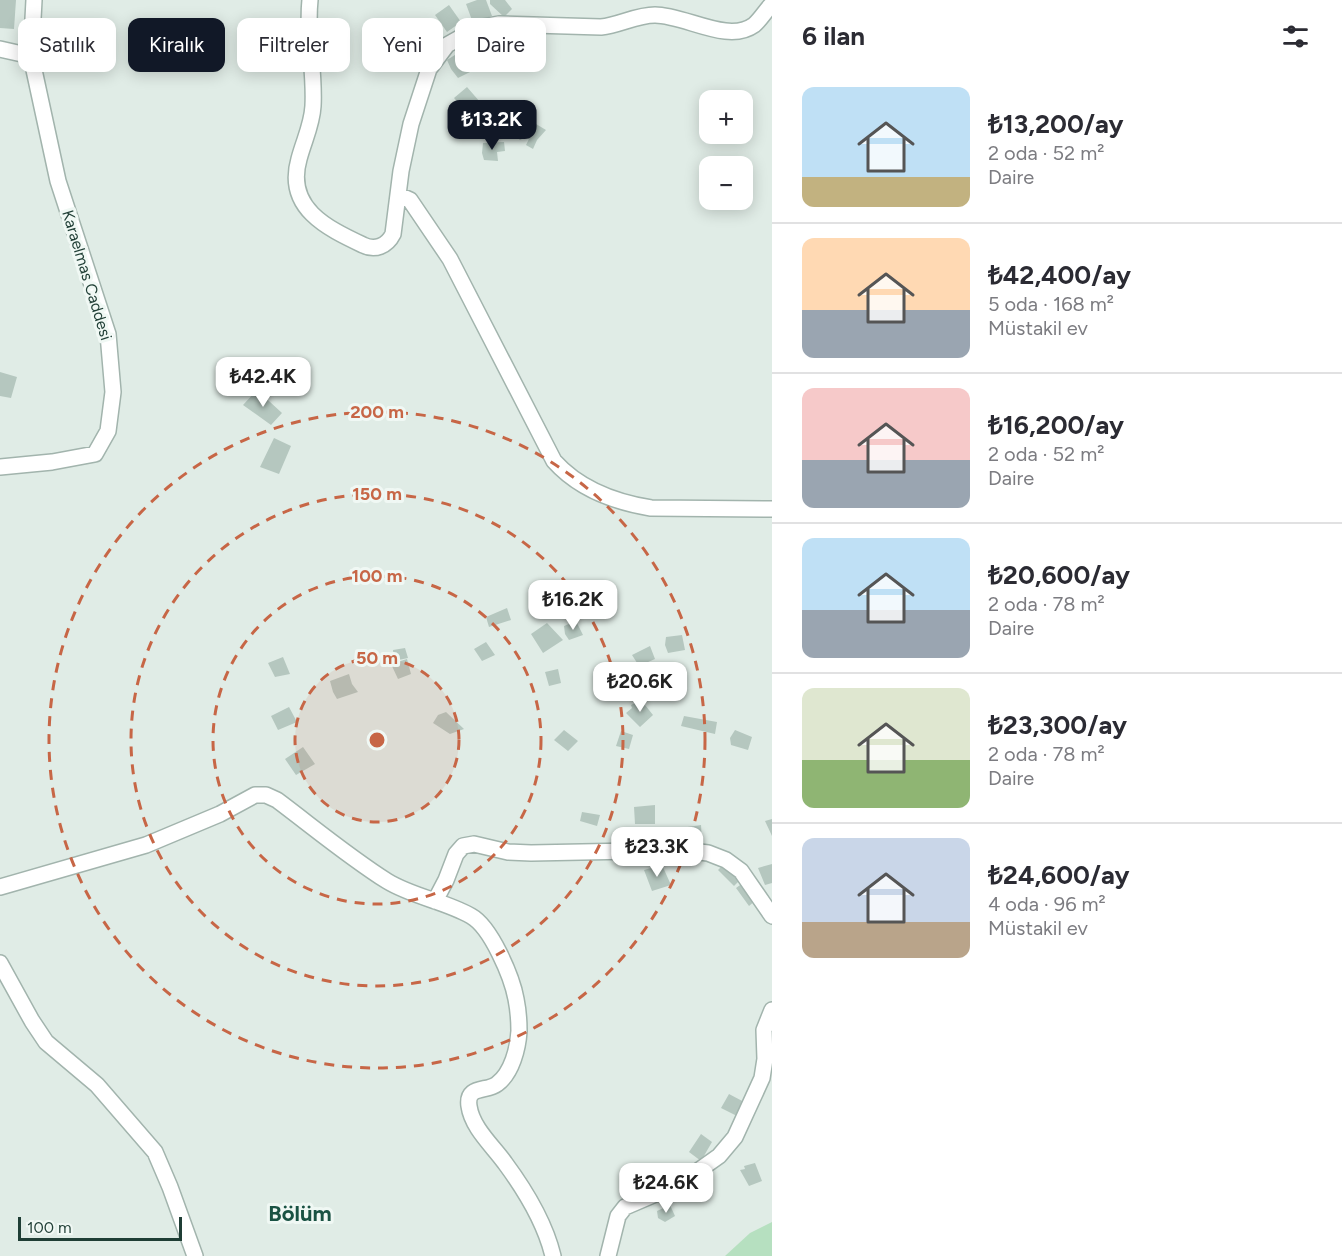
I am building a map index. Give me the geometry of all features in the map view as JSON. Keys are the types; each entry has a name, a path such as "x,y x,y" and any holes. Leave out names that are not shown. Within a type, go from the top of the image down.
{"street":[{"name":"Karaelmas Caddesi","path":"33,18 34,0"},
{"path":"310,0 313,106 311,125 299,159 297,175 302,201 320,223 366,246 375,248 387,242 393,234 401,171 411,124 429,69 447,45 466,33 488,25 511,23 610,26 640,17 657,15 737,32 757,22 772,4"},
{"path":"0,49 18,53"},
{"name":"Karaelmas Caddesi","path":"0,467 52,462 95,454 108,431 113,392 108,334 58,181 34,72"},
{"path":"399,195 410,200 450,259 554,461 572,478 595,492 637,506 772,509"},
{"path":"0,887 146,845 187,829 260,794 277,800 387,881 469,915 481,924 511,982 518,1021 515,1055 497,1084 473,1092 470,1096 469,1107 473,1120 506,1164 528,1199 550,1242 553,1256"},
{"path":"435,901 456,854 467,844 508,852 531,853 683,850 717,856 734,865 741,871 772,916"},
{"path":"0,963 42,1036 57,1052 97,1085 155,1152 195,1256"},
{"path":"608,1256 618,1216 625,1207 681,1183 719,1156 735,1137 762,1077 765,1059 764,1030 772,1010"}],"green space":[{"path":"772,1222 772,1256 725,1256 750,1233"}],"building":[{"path":"0,0 16,0 14,29 0,28"},
{"path":"486,0 492,16 471,18 466,4"},
{"path":"490,0 505,0 512,9 504,17 490,4"},
{"path":"449,5 458,18 455,18 455,26 447,32 443,26 443,18 437,18 435,15"},
{"path":"455,55 455,72 470,72 458,78 447,60"},
{"path":"467,87 480,102 468,114 454,98"},
{"path":"484,113 487,131 472,134 466,118"},
{"path":"523,120 528,125 531,121 546,130 533,149 526,145 529,139 526,137 520,140 515,135"},
{"path":"504,142 505,151 497,152 498,161 484,160 483,143"},
{"path":"0,372 17,377 11,398 0,396"},
{"path":"257,390 282,413 271,425 243,405"},
{"path":"274,438 291,446 279,474 260,467"},
{"path":"507,608 511,620 489,627 486,617"},
{"path":"576,621 583,635 569,640 564,626"},
{"path":"547,623 563,640 543,653 531,634"},
{"path":"682,635 685,650 668,653 665,645 666,637"},
{"path":"486,642 495,655 482,661 474,649"},
{"path":"650,646 655,659 639,666 632,655"},
{"path":"405,648 408,658 394,661 393,650"},
{"path":"283,657 290,674 275,677 268,663"},
{"path":"407,659 411,674 398,679 391,664"},
{"path":"558,669 561,683 549,686 545,672"},
{"path":"349,674 358,692 337,699 330,681"},
{"path":"641,700 653,715 640,727 626,713 632,708 631,705"},
{"path":"289,707 297,722 278,730 271,716"},
{"path":"446,712 464,729 450,734 433,723 438,715"},
{"path":"684,716 717,722 715,734 681,726"},
{"path":"564,730 578,741 568,751 554,740"},
{"path":"735,730 752,737 748,750 731,745 730,738"},
{"path":"621,731 633,735 629,749 616,746"},
{"path":"303,747 315,764 296,775 285,759"},
{"path":"655,805 655,824 635,824 634,807"},
{"path":"582,812 600,815 597,826 580,821"},
{"path":"772,819 772,836 765,821"},
{"path":"701,825 702,843 685,845 681,828"},
{"path":"726,862 742,878 734,886 718,870"},
{"path":"772,864 772,883 765,885 758,868"},
{"path":"662,865 671,885 652,891 644,870"},
{"path":"743,883 756,900 749,906 736,888"},
{"path":"729,1094 746,1103 739,1117 721,1108"},
{"path":"701,1134 712,1142 701,1161 689,1152"},
{"path":"755,1163 762,1181 749,1186 740,1170 745,1169 744,1166"},
{"path":"670,1205 675,1216 665,1222 658,1218 657,1211"}],"district":[{"name":"Bölüm","path":"300,1213"}]}
